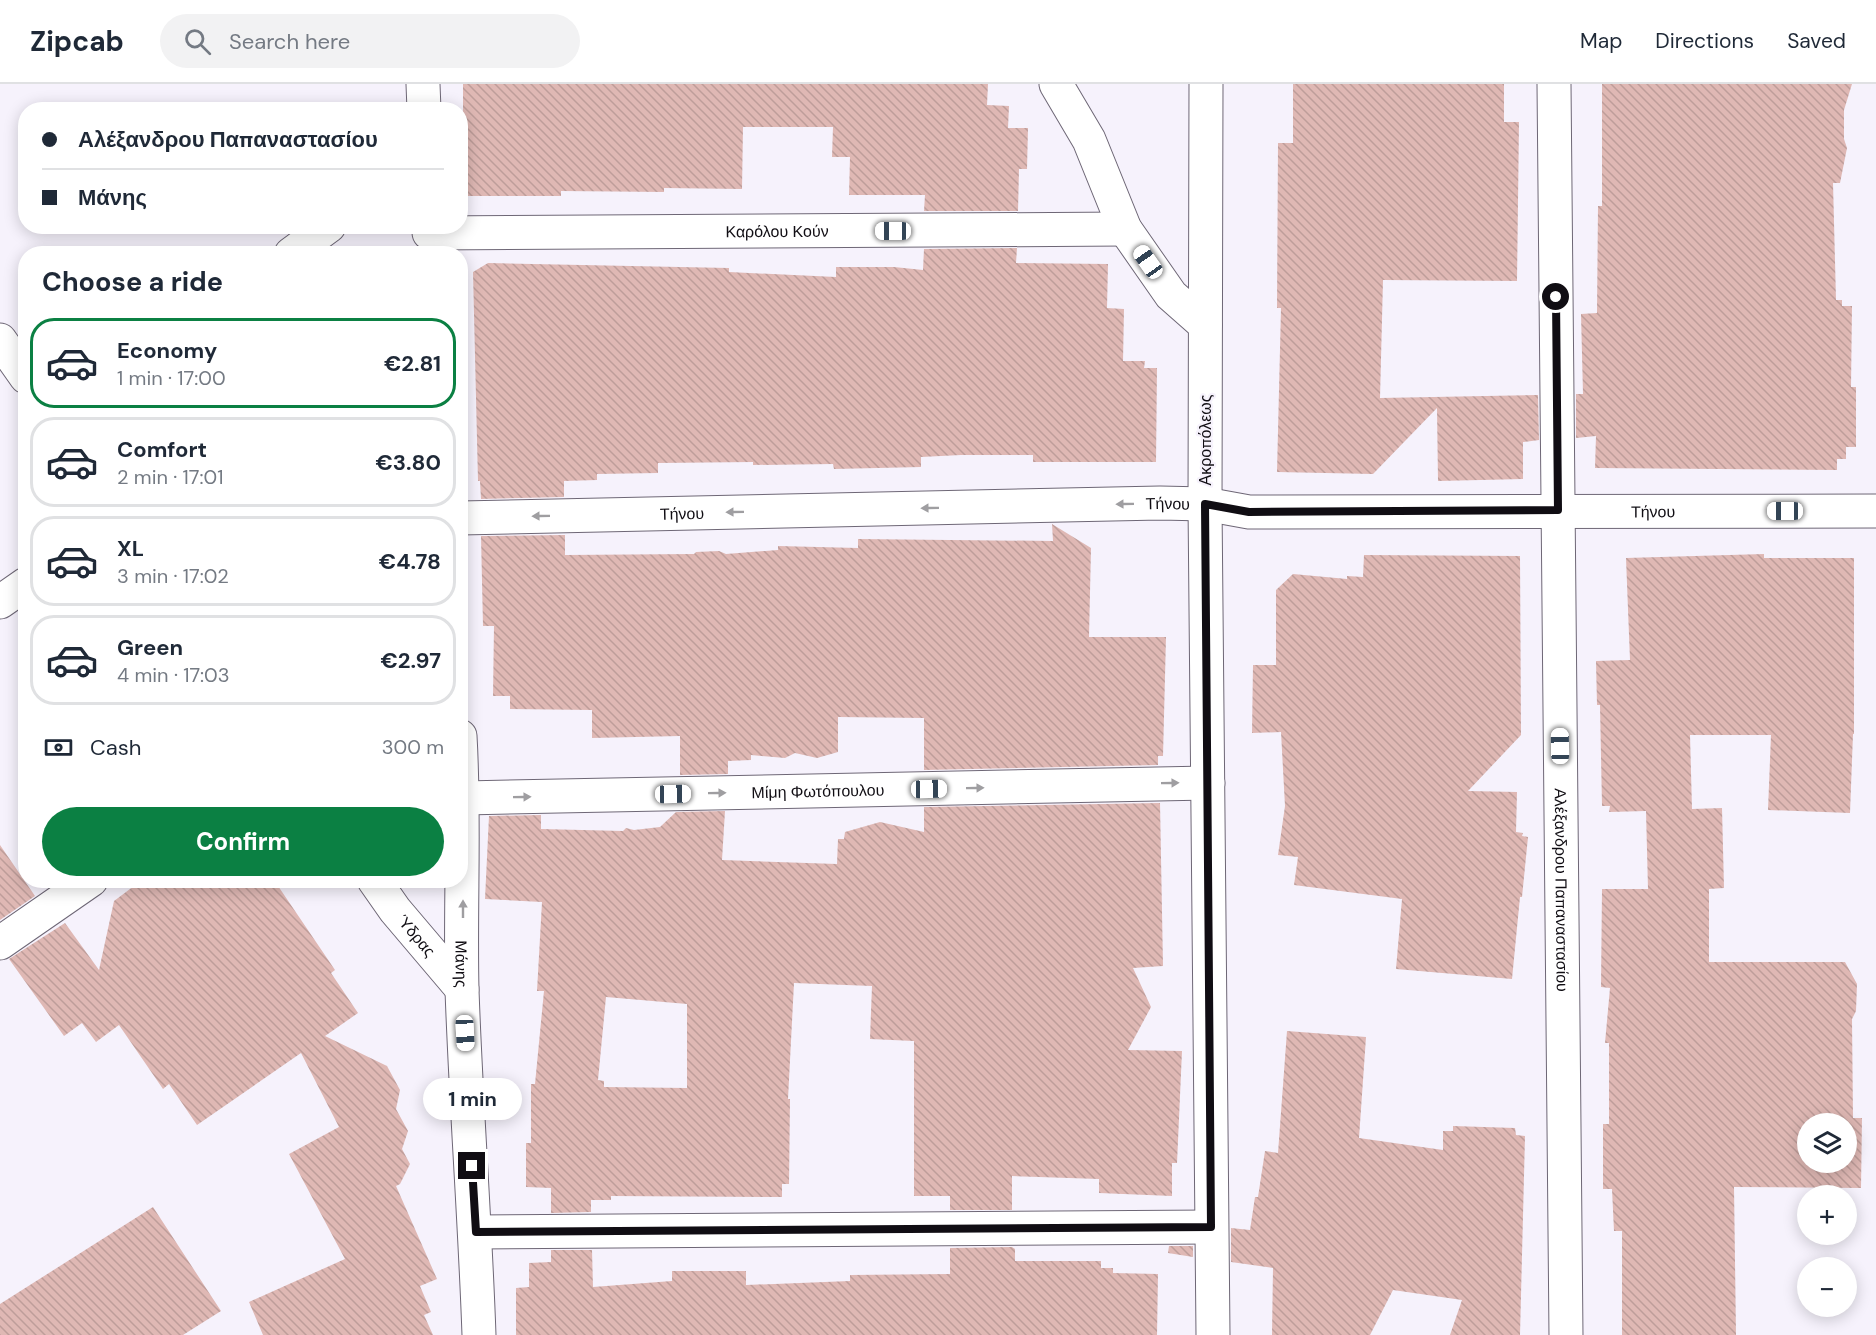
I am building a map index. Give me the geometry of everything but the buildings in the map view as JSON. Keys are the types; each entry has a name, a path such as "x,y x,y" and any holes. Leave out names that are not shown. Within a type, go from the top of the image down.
{"street":[{"path":"423,84 424,102"},
{"path":"1056,84 1089,140 1125,230 1170,295 1205,325"},
{"name":"Ακροπόλεως","path":"1206,84 1205,504 1213,1335"},
{"name":"Αλέξανδρου Παπαναστασίου","path":"1554,84 1566,1335"},
{"name":"Καρόλου Κούν","path":"429,238 1125,230"},
{"path":"302,246 318,234"},
{"path":"0,340 18,365"},
{"name":"Τήνου","path":"468,518 1160,503 1205,504 1249,512 1876,511"},
{"path":"0,602 18,590"},
{"name":"Μίμη Φωτόπουλου","path":"468,798 1208,783"},
{"path":"0,943 79,888"},
{"name":"Ύδρας","path":"380,888 395,910 462,989"},
{"name":"Μάνης","path":"463,888 462,989 476,1232 479,1335"},
{"path":"476,1232 1211,1227"}],"route":[{"path":"472,1166 476,1232 1211,1227 1205,504 1249,512 1558,510 1556,297"}]}
